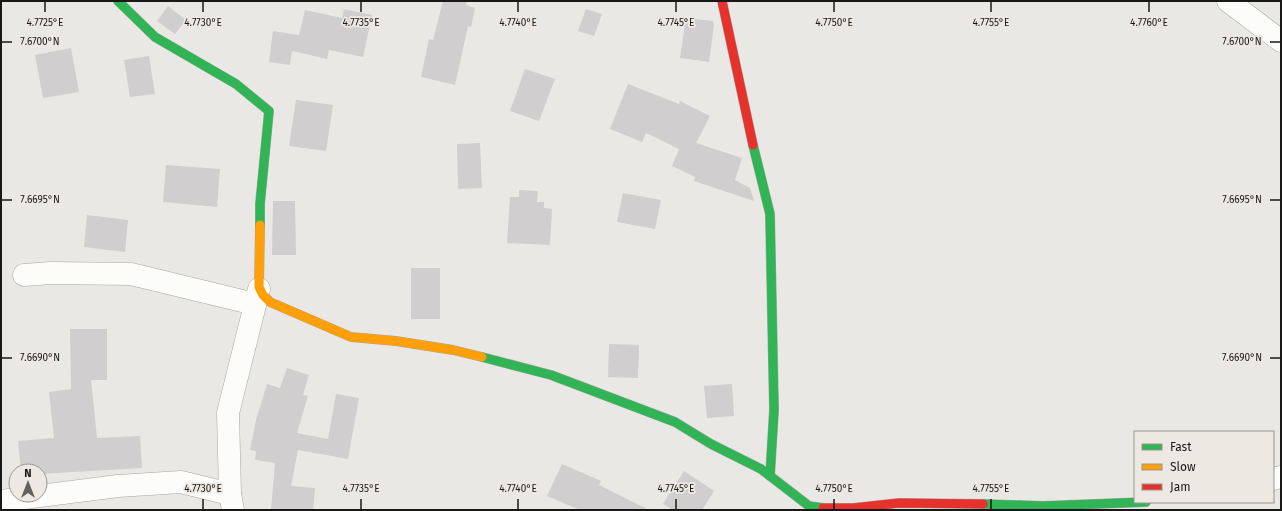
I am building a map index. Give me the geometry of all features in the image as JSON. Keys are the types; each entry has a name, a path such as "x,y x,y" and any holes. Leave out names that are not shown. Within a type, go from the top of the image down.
{"street":[{"path":"4,504 118,486 181,482 231,502 228,413 257,295 260,204 269,111 236,84 154,36 118,1"},
{"path":"722,1 747,123 770,214 774,410 770,476"},
{"path":"1228,1 1281,41"},
{"path":"24,275 51,273 131,274 263,295 270,302 351,337 396,341 453,350 551,375 675,422 711,444 761,469 809,506 826,509 853,508 899,503 957,503 1043,506 1134,502"}],"building":[{"path":"443,1 467,1 466,5 475,8 471,27 468,26 455,85 421,77 429,39 433,40"},
{"path":"168,6 186,20 175,34 157,21"},
{"path":"344,9 372,15 363,57 329,50 327,59 292,51 290,65 269,62 273,31 299,35 305,10 342,18"},
{"path":"586,9 602,14 594,36 578,31"},
{"path":"686,18 713,21 714,25 709,62 680,58"},
{"path":"71,48 79,92 43,98 35,55"},
{"path":"149,56 155,94 130,97 124,60"},
{"path":"525,69 555,79 539,121 510,111"},
{"path":"628,84 679,104 680,101 710,116 696,143 742,158 735,180 750,188 754,201 694,181 695,177 672,166 679,149 646,133 642,142 610,129"},
{"path":"296,100 333,105 326,151 289,146"},
{"path":"480,143 482,188 458,189 457,144"},
{"path":"166,165 220,169 217,207 163,202"},
{"path":"519,190 538,191 537,202 544,202 544,208 552,209 550,245 507,243 510,197 519,197"},
{"path":"623,193 661,200 655,229 617,222"},
{"path":"273,201 295,201 296,255 272,255"},
{"path":"87,215 128,220 125,252 84,247"},
{"path":"411,268 440,268 440,319 411,319"},
{"path":"70,329 107,329 107,380 91,380 97,438 140,436 142,468 48,474 48,463 20,463 18,441 54,438 49,392 71,389"},
{"path":"609,344 639,345 638,378 608,377"},
{"path":"287,368 309,375 303,395 308,396 297,433 328,439 336,394 359,398 348,459 298,450 291,486 315,488 313,510 271,510 275,463 255,460 256,451 250,450 256,420 267,384 280,388"},
{"path":"732,384 734,416 707,418 704,386"},
{"path":"562,464 601,481 599,485 649,510 580,510 547,496"},
{"path":"684,471 714,491 702,510 673,510 663,504"}],"traffic: fast":[{"path":"118,1 155,37 236,84 269,111 260,204 260,225"},
{"path":"753,145 770,214 774,410 770,476"},
{"path":"482,357 551,375 675,422 711,444 761,469 809,506 823,508"},
{"path":"983,504 1043,506 1134,502"}],"traffic: slow":[{"path":"260,225 259,287 263,295 270,302 351,337 396,341 453,350 482,357"}],"traffic: jam":[{"path":"722,1 753,145"},
{"path":"823,508 853,508 899,503 983,504"}]}
